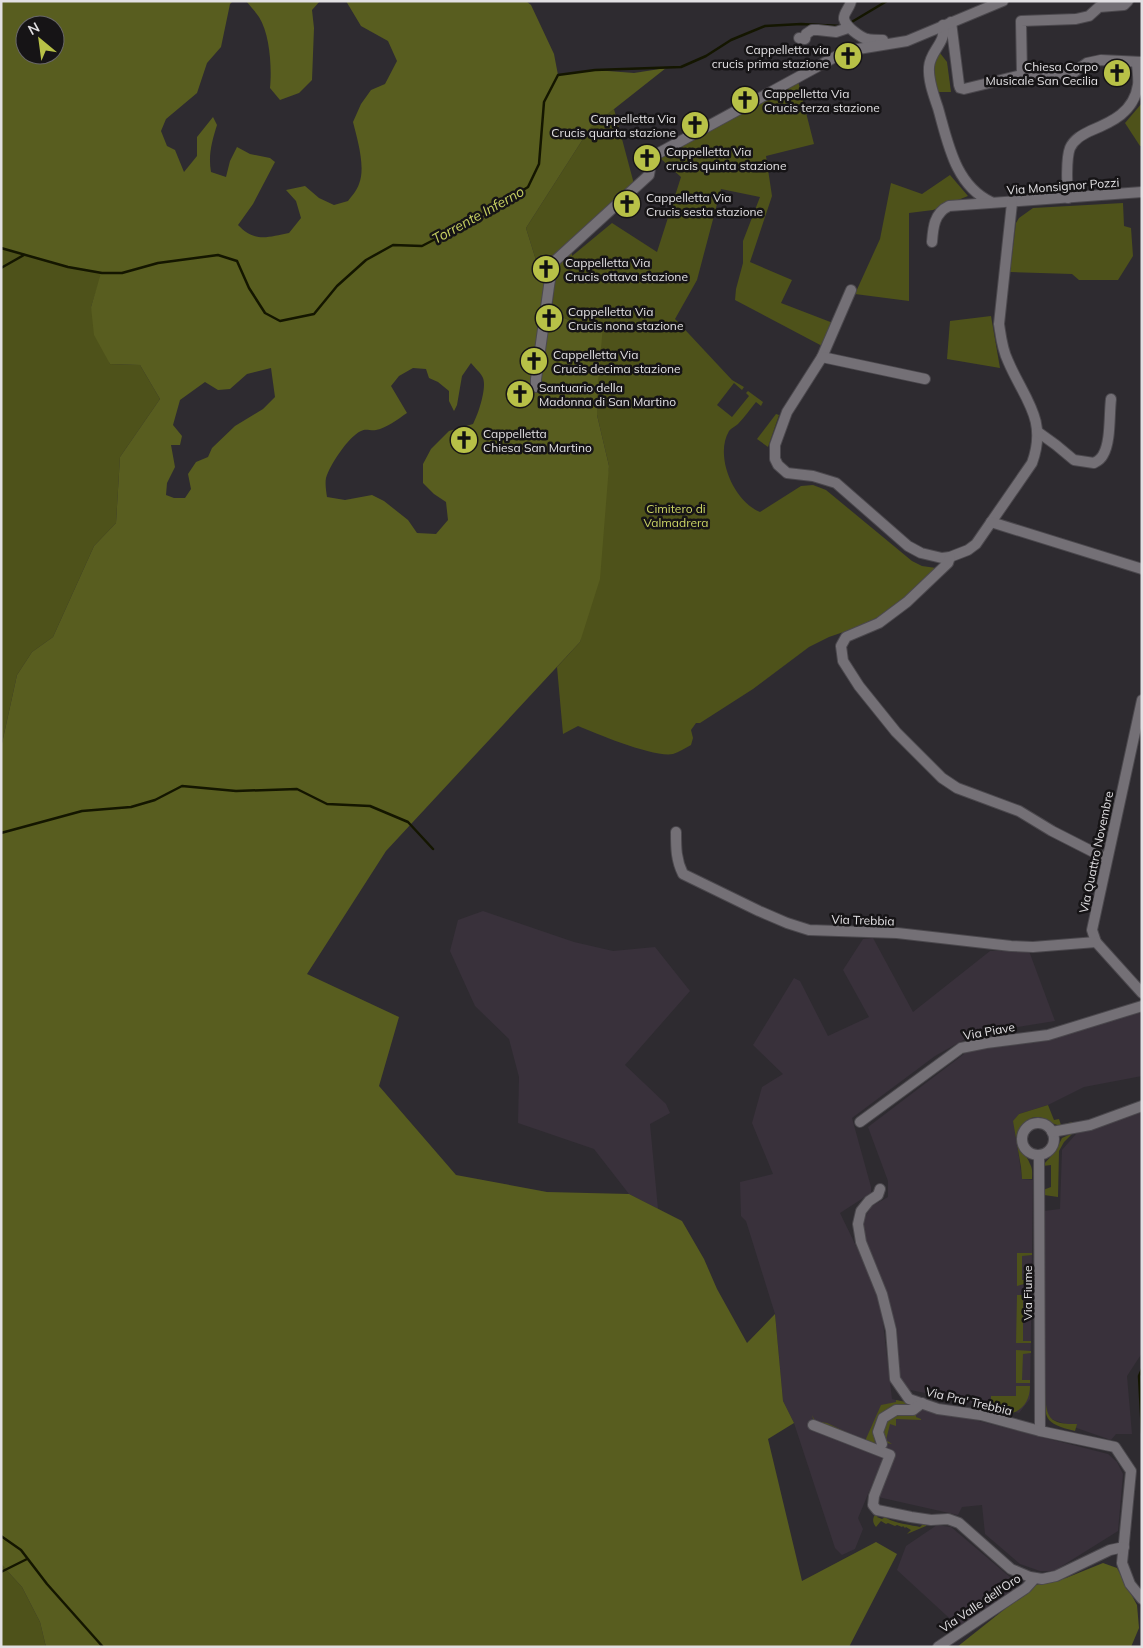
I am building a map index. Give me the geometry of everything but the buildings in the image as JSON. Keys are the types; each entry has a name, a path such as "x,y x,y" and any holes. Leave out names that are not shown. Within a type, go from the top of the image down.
{"street":[{"path":"846,24 845,13 851,1"},
{"path":"846,24 868,39 906,41 1003,1"},
{"path":"1022,75 1022,21 1076,20 1089,16 1099,7 1124,5 1128,1"},
{"path":"947,23 960,88 964,89 1022,75 1070,75 1087,64 1106,59 1139,62 1138,84 1128,107 1119,117 1080,136 1069,150 1068,198"},
{"path":"947,23 943,38 932,56 928,73 954,161 974,192 992,202"},
{"path":"800,38 805,38 806,34 812,30 836,32 846,24"},
{"path":"536,387 552,266 556,260 649,175 651,163 657,154 846,50 897,41"},
{"path":"966,204 973,199 974,192"},
{"name":"Via Monsignor Pozzi","path":"932,242 934,221 940,212 949,206 1140,194"},
{"path":"851,290 822,358 787,412 775,445 775,459 782,470 787,473 813,476 836,483 908,546 921,553 950,558 976,544 1032,463 1037,450 1038,432 1034,414 1008,361 1002,343 1000,324 1012,203"},
{"path":"822,358 925,379"},
{"path":"1038,432 1056,444 1074,460 1094,463 1104,455 1107,444 1111,399"},
{"path":"991,522 1142,569"},
{"path":"950,558 948,563 906,602 878,623 846,637 842,646 843,661 859,686 896,732 942,778 957,788 1018,811 1107,859"},
{"name":"Via Quattro Novembre","path":"1096,942 1092,930 1142,700"},
{"name":"Via Trebbia","path":"676,832 676,853 679,866 684,874 759,911 786,923 810,930 897,934 1012,946 1096,942"},
{"path":"1096,942 1142,994"},
{"name":"Via Piave","path":"860,1122 961,1048 1048,1035 1142,1006"},
{"path":"1052,1132 1090,1124 1133,1111 1142,1106"},
{"path":"1037,1124 1048,1126 1054,1138 1054,1144 1050,1150 1039,1155 1033,1154 1025,1147 1023,1135 1031,1126 1037,1124"},
{"name":"Via Fiume","path":"1039,1155 1040,1431"},
{"name":"Via Pra' Trebbia","path":"880,1189 878,1195 869,1201 861,1211 858,1224 862,1242 882,1294 891,1330 895,1379 909,1399 938,1409 981,1415 1040,1431 1115,1447 1131,1471 1122,1563 1130,1584 1142,1599"},
{"path":"882,1444 878,1432 883,1418 896,1410 913,1410 922,1403"},
{"path":"813,1425 890,1455 874,1496 873,1505 877,1510 931,1520 948,1519 959,1523 1011,1570 1042,1579 1056,1576 1110,1550 1124,1547"},
{"name":"Via Valle dell'Oro","path":"938,1647 1026,1588 1035,1578"}],"shaded area":[{"path":"483,911 574,942 613,951 655,947 690,991 625,1065 666,1104 670,1113 650,1124 658,1209 629,1194 594,1149 518,1123 519,1077 509,1039 475,1006 450,951 458,920"},
{"path":"873,938 913,1012 990,951 1029,951 1055,1021 974,1034 935,1056 852,1118 871,1193 840,1213 873,1281 881,1306 892,1399 1108,1454 1117,1462 1123,1474 1118,1531 1054,1571 1040,1571 1020,1564 985,1534 982,1505 962,1507 958,1515 878,1497 886,1451 858,1518 863,1529 855,1549 842,1555 835,1548 794,1423 783,1401 775,1314 746,1221 741,1216 740,1182 773,1174 752,1123 762,1087 783,1074 753,1045 794,978 800,981 828,1036 869,1017 843,970 863,939"},
{"path":"1142,1009 1142,1076 1084,1087 1048,1105 1019,1114 1014,1121 1022,1179 1033,1180 1030,1399 1019,1413 906,1389 900,1379 897,1328 869,1259 862,1231 864,1219 872,1206 888,1197 888,1181 868,1127 968,1051 1046,1041"},
{"path":"1142,1109 1142,1353 1127,1376 1132,1434 1116,1434 1111,1440 1051,1419 1044,1409 1044,1211 1060,1209 1062,1150 1076,1134"},
{"path":"937,1525 951,1527 1017,1583 1016,1591 959,1627 897,1570 906,1546"}],"green space":[{"path":"1,1 233,1 230,4 221,47 207,63 197,93 166,119 161,131 167,146 175,150 184,172 197,156 197,137 213,117 217,125 210,154 211,172 226,177 230,161 237,147 250,154 270,158 275,162 253,204 238,225 250,234 262,237 289,233 301,218 296,201 286,190 305,186 319,198 334,205 348,201 359,184 362,169 359,144 353,122 361,104 371,90 385,84 397,61 388,41 361,26 346,1 526,1 531,5 554,54 558,75 595,70 634,73 666,68 590,128 526,228 539,270 544,279 547,311 581,325 603,326 597,415 609,466 600,579 580,642 386,851 307,974 399,1017 379,1086 456,1175 547,1192 629,1194 682,1221 704,1259 717,1289 747,1343 775,1314 783,1401 794,1423 768,1439 802,1581 876,1542 897,1554 849,1647 46,1647 40,1622 22,1587 1,1564 1,748 17,675 32,652 53,637 94,546 116,523 120,457 160,399 140,365 110,364 94,335 91,307 101,273 68,267 1,248","holes":["471,363 479,372 484,382 483,395 475,420 473,424 449,431 431,449 423,464 423,483 446,502 448,520 436,534 417,533 408,520 384,501 372,495 345,500 327,497 326,478 328,472 335,459 351,439 363,430 376,430 384,427 407,413 391,386 399,376 413,368 426,369 429,378 438,382 449,391 449,401 454,411 457,405 462,376","271,368 275,397 263,409 235,426 212,448 208,457 196,462 188,474 191,489 185,498 174,498 166,495 167,483 175,467 171,445 180,445 182,436 173,425 180,400 205,382 218,390 230,389 247,374"]},
{"path":"246,1 320,1 312,10 314,28 312,80 299,93 280,100 270,88 271,71 266,32 259,17"},
{"path":"933,53 940,53 947,62 951,92 937,92 929,74"},
{"name":"Cimitero di Valmadrera","path":"798,81 814,144 766,156 772,196 750,262 792,280 781,303 833,323 824,347 735,300 743,263 743,241 760,197 721,189 697,280 675,319 732,380 744,387 742,390 734,383 717,405 732,417 749,396 746,393 748,391 763,402 761,406 756,402 741,421 729,431 725,441 725,465 735,489 742,499 760,512 801,486 813,485 826,490 912,561 922,566 936,568 900,602 884,614 809,647 753,689 700,723 696,723 691,730 693,738 691,745 678,752 665,754 640,749 578,726 563,734 557,667 580,642 609,466 597,415 597,393 581,325 552,313 555,274 559,263 572,249 572,256 612,223 657,252 681,177 660,158"},
{"path":"1142,103 1142,146 1140,146 1125,123"},
{"path":"614,109 634,184 552,261 544,275 539,270 526,228 590,128"},
{"path":"950,175 968,196 933,210 909,213 909,301 855,294 880,239 891,183 922,194"},
{"path":"1123,203 1124,226 1131,228 1133,256 1118,280 1079,280 1072,274 1010,272 1016,223 1019,218 1033,208"},
{"path":"1,248 68,267 102,273 91,307 110,364 140,365 160,399 120,457 116,523 94,546 53,637 32,652 17,675 1,748"},
{"path":"991,316 1000,368 947,359 950,321"},
{"path":"776,414 779,415 768,447 757,439"},
{"path":"1048,1105 1054,1120 1059,1119 1061,1125 1072,1122 1073,1124 1059,1126 1044,1118 1035,1117 1023,1124 1018,1131 1017,1141 1031,1166 1032,1179 1022,1179 1013,1121 1019,1114"},
{"path":"1073,1133 1064,1142 1059,1151 1058,1197 1044,1195 1043,1190 1051,1187 1051,1165 1043,1166 1055,1152 1062,1138"},
{"path":"1017,1253 1032,1253 1032,1255 1022,1256 1022,1280 1031,1280 1031,1282 1017,1286"},
{"path":"1017,1295 1031,1295 1023,1297 1023,1341 1031,1341 1031,1343 1016,1343"},
{"path":"1016,1350 1031,1351 1031,1353 1023,1354 1022,1380 1030,1380 1030,1383 1016,1383"},
{"path":"1016,1386 1030,1386 1024,1406 1007,1414 993,1411 991,1396 1016,1396"},
{"path":"1045,1387 1047,1411 1050,1416 1059,1423 1077,1424 1075,1431 1057,1425 1048,1418 1045,1407"},
{"path":"896,1400 911,1403 911,1406 894,1407 882,1414 876,1426 875,1444 865,1440 881,1405 896,1402"},
{"path":"916,1414 916,1417 921,1420 896,1419 896,1426 890,1424 886,1440 892,1444 887,1443 882,1434 887,1420 894,1415"},
{"path":"812,1415 815,1421 827,1423 860,1438 814,1422"},
{"path":"881,1512 877,1517 882,1519 885,1517 897,1522 920,1527 925,1522 927,1524 907,1534 911,1530 906,1527 886,1524 881,1521 876,1527 873,1518 877,1513"},
{"path":"1103,1563 1117,1568 1137,1605 1139,1628 1131,1647 957,1647 1035,1585 1066,1578"},
{"path":"1,1564 22,1587 40,1622 46,1647 1,1647"}],"waterway":[{"name":"Torrente Inferno","path":"850,23 887,1"},
{"name":"Torrente Inferno","path":"1,248 68,267 102,273 122,273 158,263 218,255 237,261 249,288 265,313 280,321 314,314 337,286 366,260 393,245 422,246 493,209 528,187 539,164 544,102 558,75 595,70 681,67 706,56 731,40 765,26 801,24 840,26"},
{"path":"1,268 24,255"},
{"path":"1,833 82,811 131,807 155,800 182,786 236,791 297,789 327,804 370,806 408,822 433,849"},
{"path":"1142,1369 1139,1376 1142,1433"},
{"path":"1,1536 21,1550 47,1584 103,1647"},
{"path":"1,1572 27,1559"}],"place":[{"name":"Cappelletta via crucis prima stazione","path":"848,56"},
{"name":"Chiesa Corpo Musicale San Cecilia","path":"1117,73"},
{"name":"Cappelletta Via Crucis terza stazione","path":"745,100"},
{"name":"Cappelletta Via Crucis quarta stazione","path":"695,125"},
{"name":"Cappelletta Via crucis quinta stazione","path":"647,158"},
{"name":"Cappelletta Via Crucis sesta stazione","path":"627,204"},
{"name":"Cappelletta Via Crucis ottava stazione","path":"546,269"},
{"name":"Cappelletta Via Crucis nona stazione","path":"549,318"},
{"name":"Cappelletta Via Crucis decima stazione","path":"534,361"},
{"name":"Santuario della Madonna di San Martino","path":"520,394"},
{"name":"Cappelletta Chiesa San Martino","path":"464,440"}]}
